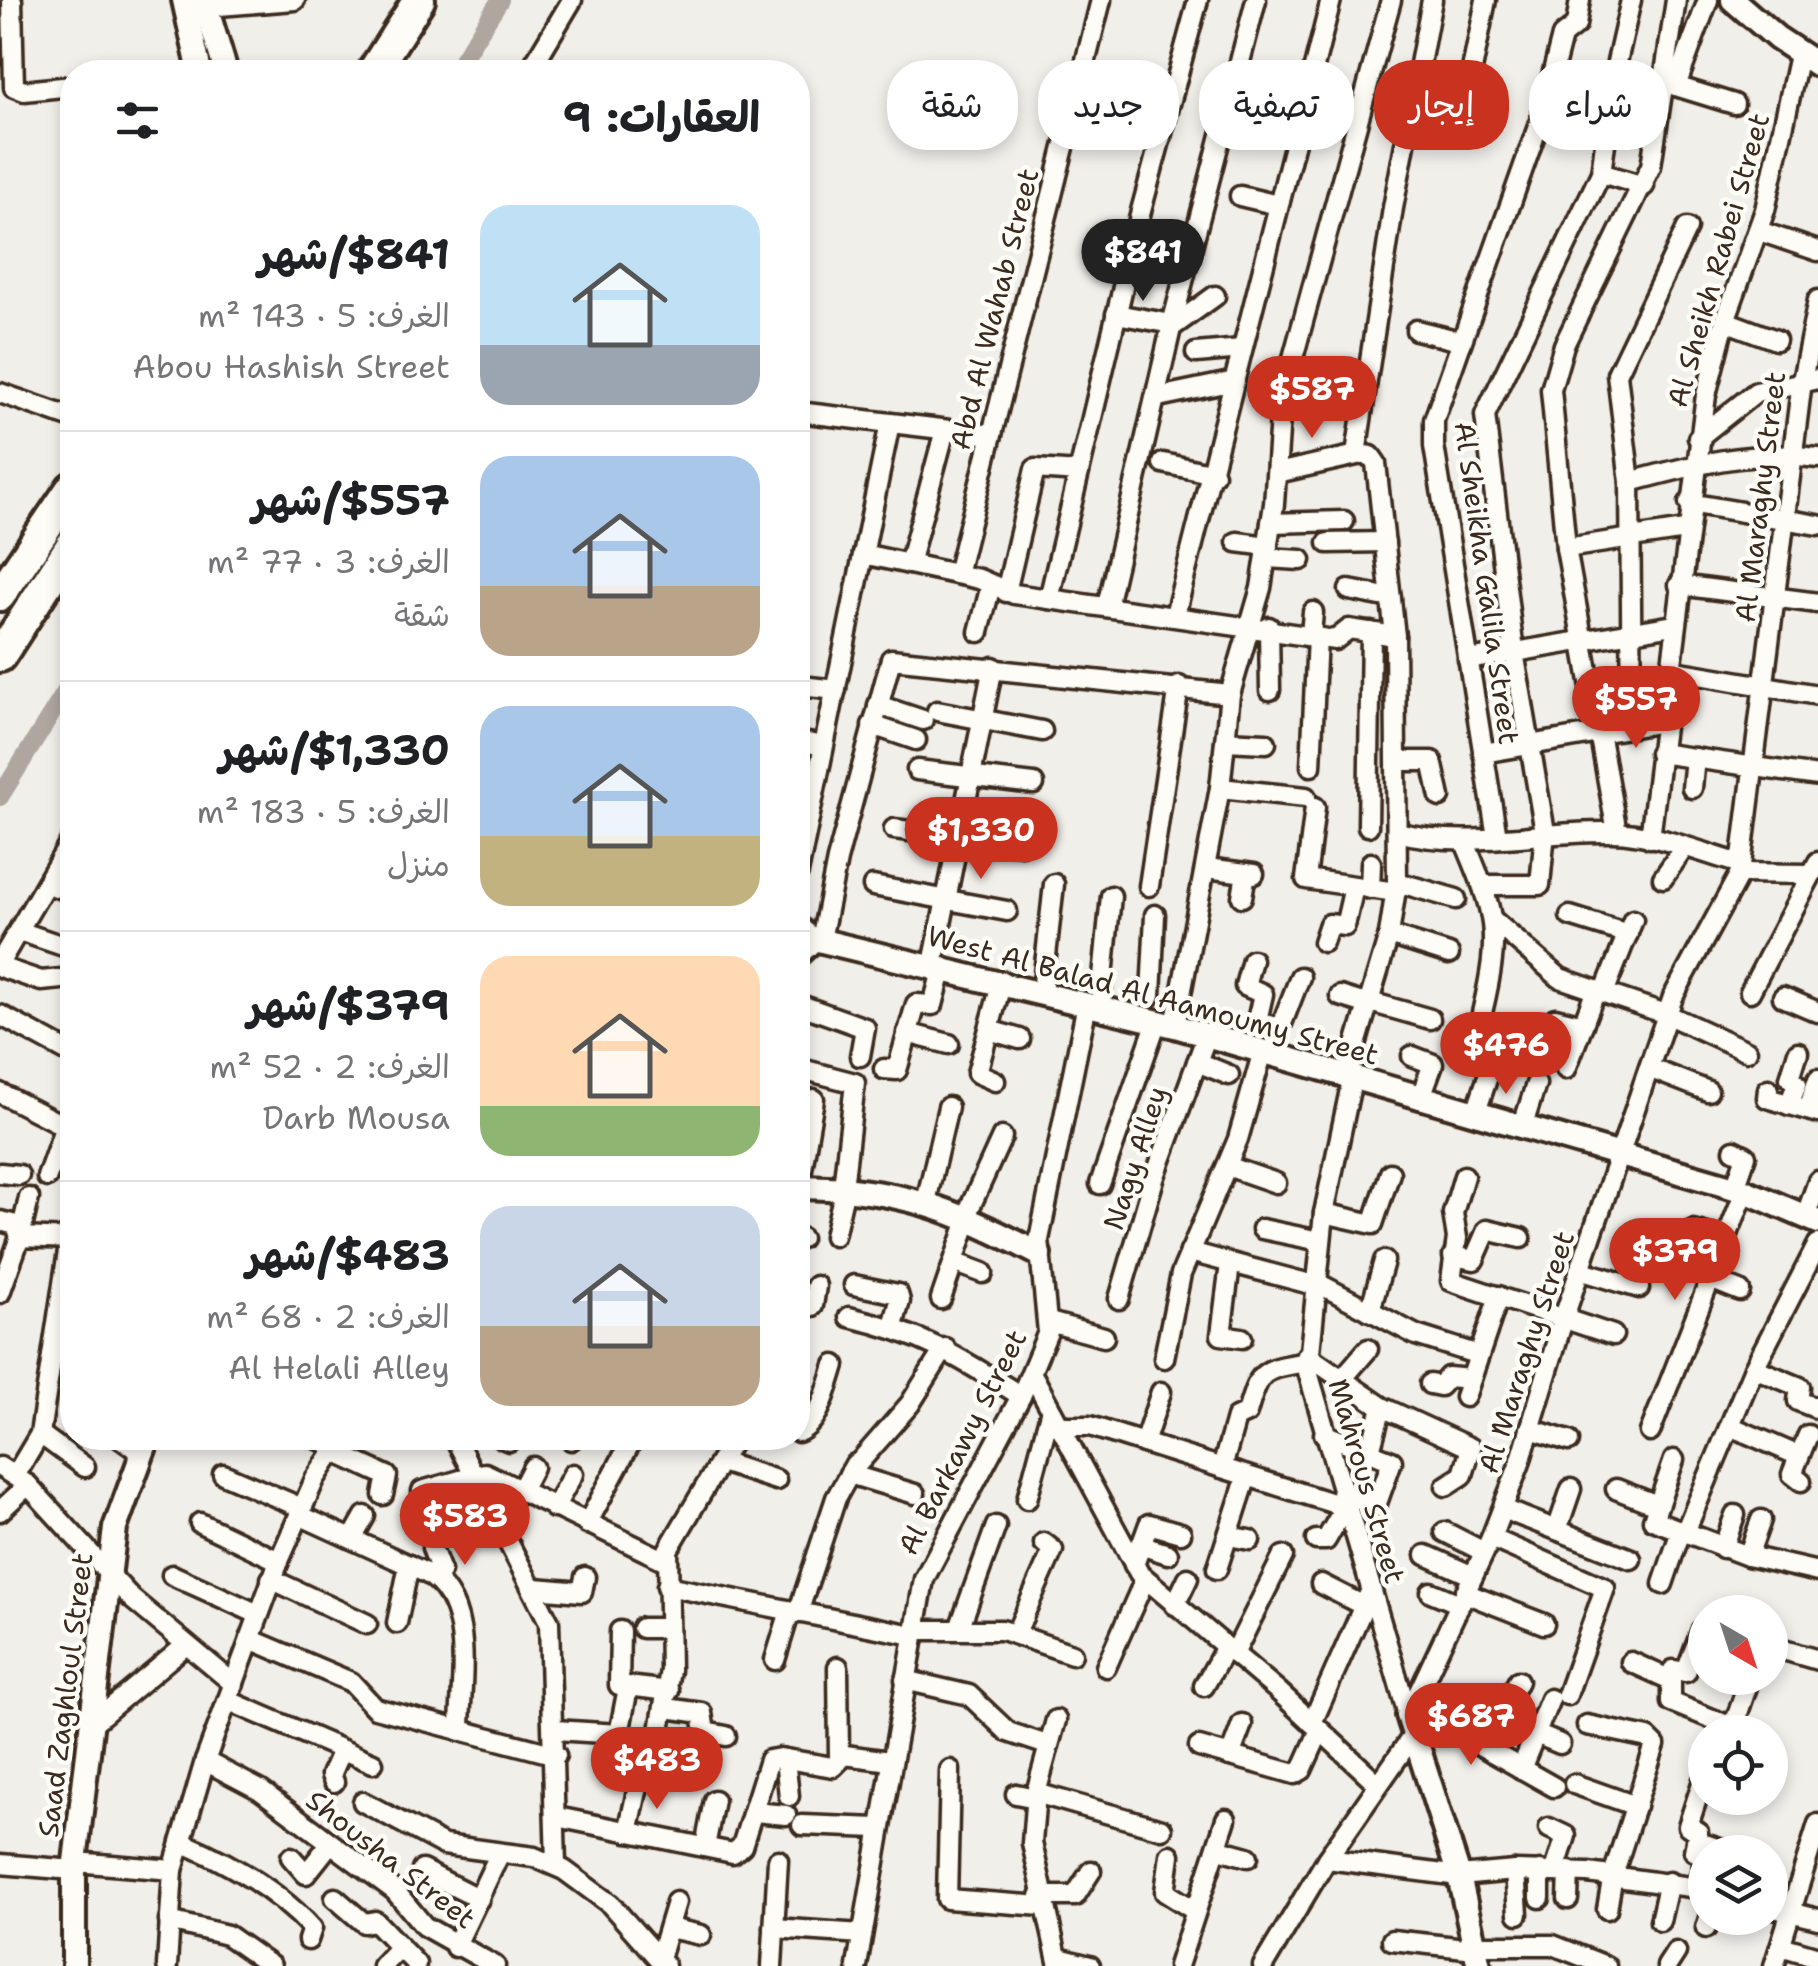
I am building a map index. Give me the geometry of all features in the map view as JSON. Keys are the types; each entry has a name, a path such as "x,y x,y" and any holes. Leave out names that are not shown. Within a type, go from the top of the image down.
{"highway":[{"path":"380,60 419,0"},
{"path":"408,60 443,0"},
{"path":"0,596 60,506"},
{"path":"0,656 60,564"}],"street":[{"path":"12,0 14,87 24,91 60,87"},
{"path":"198,2 294,0"},
{"path":"536,60 572,0"},
{"name":"Abd Al Wahab Street","path":"958,574 1100,0"},
{"path":"1049,599 1116,314 1198,0"},
{"path":"1107,606 1172,325 1256,0"},
{"path":"1316,60 1331,0"},
{"path":"1273,685 1266,671 1261,626 1281,402 1391,0"},
{"path":"1277,474 1357,455 1393,208 1432,0"},
{"path":"1474,60 1486,0"},
{"name":"Al Sheikha Galila Street","path":"1497,837 1433,433 1436,407 1542,115 1562,36 1576,25 1580,0"},
{"path":"1483,885 1540,885 1545,832 1514,652 1485,415 1601,172 1614,71 1631,0"},
{"path":"1617,832 1566,548 1550,405 1553,374 1644,186 1670,84 1676,0"},
{"path":"1670,84 1708,0"},
{"path":"1733,0 1809,60"},
{"path":"198,2 200,60"},
{"path":"198,2 221,60"},
{"name":"Al Sheikh Rabei Street","path":"1650,838 1660,805 1659,753 1698,438 1725,320 1759,231 1809,60"},
{"path":"1670,84 1734,104"},
{"path":"1175,615 1214,474 1292,150"},
{"path":"1601,172 1644,186"},
{"path":"1240,196 1278,204"},
{"path":"1632,727 1630,482 1616,382 1619,365 1687,228"},
{"path":"1759,231 1818,251"},
{"path":"1116,314 1172,325 1215,296"},
{"name":"Al Maraghy Street","path":"1263,1966 1327,1859 1378,1784 1488,1545 1666,1014 1741,868 1799,404 1810,380 1818,300"},
{"path":"1725,320 1776,340"},
{"path":"1416,330 1460,341"},
{"path":"1196,352 1242,349"},
{"path":"1158,397 1235,380"},
{"path":"1698,438 1756,392 1810,380"},
{"path":"0,393 60,414"},
{"path":"1799,404 1818,409"},
{"path":"810,419 890,423 992,436"},
{"path":"810,790 836,690 890,423"},
{"path":"908,564 945,430"},
{"path":"1630,482 1693,465 1793,454 1818,458"},
{"name":"Mahrous Street","path":"1357,455 1375,460 1395,636 1397,886 1390,936 1349,1079 1324,1213 1307,1359 1367,1599 1411,1718"},
{"path":"1163,462 1214,474"},
{"path":"979,632 998,588 1035,469 1079,472"},
{"path":"1690,503 1818,525"},
{"path":"1271,524 1344,521"},
{"path":"1566,548 1685,530"},
{"path":"1237,542 1300,560"},
{"path":"1328,543 1385,542"},
{"path":"864,554 1049,599 1261,626 1337,640 1348,630 1395,636"},
{"path":"1679,585 1818,603"},
{"path":"1349,590 1391,598"},
{"path":"1311,766 1313,612"},
{"path":"1468,660 1674,625"},
{"path":"1100,1184 1184,981 1220,788 1230,694 1261,626"},
{"path":"1368,826 1371,632"},
{"path":"810,933 888,664 897,657 1230,694"},
{"path":"884,1069 896,1070 916,1004 934,1004 946,900 992,667"},
{"path":"1669,670 1818,695"},
{"path":"1149,886 1179,686"},
{"path":"810,687 836,690"},
{"path":"878,705 1042,731"},
{"path":"1482,752 1663,722"},
{"path":"872,725 916,740"},
{"path":"1225,742 1266,743"},
{"path":"810,743 823,746"},
{"path":"1659,753 1818,776"},
{"path":"1692,788 1695,758"},
{"path":"1398,760 1432,760 1440,797"},
{"path":"917,770 1034,784"},
{"path":"1220,788 1310,802 1304,876 1311,882 1362,888 1397,886 1456,899"},
{"path":"894,829 1022,846"},
{"path":"1397,832 1464,840 1545,832 1617,832 1650,838 1741,868 1815,868 1750,992"},
{"path":"1464,840 1483,885 1490,932 1488,1008"},
{"path":"1663,878 1684,848"},
{"path":"60,860 0,964 35,980 60,979"},
{"path":"1323,942 1329,924 1345,926 1371,863"},
{"path":"1206,868 1250,874 1242,896"},
{"path":"46,884 60,888"},
{"path":"1042,992 1054,884"},
{"path":"873,886 1007,911"},
{"name":"Al Barkawy Street","path":"857,1966 913,1633 934,1554 1032,1374 1049,1322 1040,1254 1076,1042 1094,1005 1111,896"},
{"path":"1150,995 1155,915"},
{"path":"1566,1069 1582,1025 1631,927 1570,916"},
{"path":"18,930 60,946"},
{"path":"1490,932 1553,974 1666,1014 1747,1051"},
{"path":"1390,936 1430,939 1449,954"},
{"name":"West Al Balad Al Aamoumy Street","path":"810,940 1002,981 1207,1035 1740,1190 1812,1218"},
{"path":"1252,960 1246,986 1263,994 1257,1021 1280,1028"},
{"path":"1152,970 1184,981"},
{"path":"1164,1358 1174,1302 1190,1252 1300,977"},
{"path":"995,1081 977,1074 1002,981"},
{"path":"1340,996 1430,1019"},
{"path":"1783,997 1818,1012"},
{"path":"810,1008 865,1028 860,1056"},
{"path":"0,1016 60,1045"},
{"path":"1544,1050 1555,1018 1582,1025"},
{"path":"989,1030 1020,1039"},
{"path":"907,1033 949,1044"},
{"name":"Nagy Alley","path":"1119,1299 1154,1178 1207,1035"},
{"path":"1789,1104 1796,1084 1790,1078 1798,1052"},
{"path":"1412,1056 1432,1064 1420,1100"},
{"path":"1197,1062 1229,1075"},
{"path":"1475,1115 1492,1064"},
{"path":"1649,1068 1708,1091"},
{"path":"810,1071 856,1083 844,1188 834,1236"},
{"path":"1768,1089 1767,1098 1813,1112 1818,1079"},
{"path":"1522,1128 1536,1084"},
{"path":"2,1098 60,1124"},
{"path":"810,1121 814,1099"},
{"path":"926,1202 948,1107"},
{"path":"941,1299 968,1217 1002,1137"},
{"path":"47,1177 60,1148"},
{"path":"1650,1432 1726,1239 1746,1156 1734,1150"},
{"path":"1227,1166 1276,1183"},
{"path":"1324,1213 1374,1223 1390,1173"},
{"path":"1464,1176 1445,1226 1453,1256 1451,1281 1613,1334"},
{"path":"1812,1218 1818,1181"},
{"path":"810,1187 844,1188 926,1202 968,1217 1040,1254"},
{"path":"0,1293 29,1198"},
{"path":"0,1221 16,1225 13,1247"},
{"path":"1262,1229 1320,1241"},
{"path":"1453,1256 1475,1260 1486,1230 1521,1238"},
{"path":"1684,1258 1694,1230 1726,1239"},
{"path":"13,1247 60,1240"},
{"path":"1663,1584 1754,1368 1818,1244"},
{"path":"1190,1252 1314,1283 1416,1336 1479,1355"},
{"path":"954,1262 982,1272"},
{"path":"1370,1311 1384,1262"},
{"path":"1230,1264 1221,1335 1242,1338"},
{"path":"1579,1270 1638,1288"},
{"path":"1710,1279 1740,1291"},
{"path":"854,1285 898,1294 894,1326"},
{"path":"810,1306 816,1286"},
{"path":"1430,1384 1440,1386 1448,1377 1468,1388 1499,1296"},
{"path":"0,1511 14,1476 40,1434 60,1308"},
{"path":"849,1317 894,1326 944,1348 1021,1396"},
{"path":"1049,1322 1104,1337"},
{"path":"848,1474 910,1404 944,1348"},
{"path":"1342,1380 1368,1348"},
{"path":"1222,1468 1236,1418 1247,1413 1259,1375 1307,1359 1382,1407 1471,1448 1463,1475 1446,1486"},
{"path":"810,1425 824,1401 835,1366"},
{"path":"1754,1368 1800,1387 1798,1401 1816,1408"},
{"path":"1032,1374 1139,1572 1378,1784"},
{"path":"1144,1443 1161,1392"},
{"path":"1370,1451 1382,1407"},
{"path":"1053,1419 1144,1443 1170,1460 1222,1468 1343,1500 1377,1505 1392,1461 1324,1434"},
{"path":"1026,1499 1053,1419"},
{"path":"1730,1426 1799,1456"},
{"path":"1530,1429 1569,1441"},
{"path":"40,1434 60,1449"},
{"path":"1801,1480 1792,1474 1808,1435"},
{"path":"776,1660 848,1474 878,1438"},
{"path":"62,1450 85,1467"},
{"name":"Saad Zaghloul Street","path":"74,1966 75,1866 118,1516 143,1450"},
{"path":"167,1966 173,1870 205,1761 279,1560 333,1450"},
{"path":"344,1450 387,1476 383,1495"},
{"path":"463,1450 549,1622 556,1756 556,1865"},
{"path":"587,1524 608,1468 623,1450"},
{"path":"628,1832 667,1699 666,1561 672,1539 728,1450"},
{"path":"1674,1460 1653,1520 1748,1556 1818,1572"},
{"path":"721,1462 776,1480"},
{"path":"520,1492 533,1468"},
{"path":"429,1506 422,1491 472,1473 491,1475 666,1561"},
{"path":"223,1474 436,1578 449,1595 460,1626 460,1731"},
{"path":"554,1508 573,1474"},
{"path":"848,1474 915,1494"},
{"path":"14,1476 112,1580 186,1645 232,1693 295,1738 373,1763"},
{"path":"1216,1569 1247,1476"},
{"path":"1616,1488 1657,1505"},
{"path":"1557,1530 1571,1489"},
{"path":"1316,1540 1326,1539 1343,1500"},
{"path":"1503,1509 1631,1559"},
{"path":"1723,1548 1735,1515"},
{"path":"352,1539 364,1516"},
{"path":"1748,1556 1761,1520"},
{"path":"200,1523 279,1560"},
{"path":"1106,1668 1139,1572 1140,1546 1148,1524 1180,1533"},
{"path":"959,1629 996,1526"},
{"path":"1445,1532 1606,1588 1559,1697 1536,1734 1522,1769"},
{"path":"1228,1536 1250,1540"},
{"path":"1016,1633 1052,1550 1044,1543"},
{"path":"1140,1546 1168,1554"},
{"path":"432,1548 441,1570 436,1578"},
{"path":"1426,1555 1466,1591 1544,1624"},
{"path":"1205,1673 1230,1650 1283,1556"},
{"path":"397,1622 410,1565"},
{"path":"172,1576 258,1614"},
{"path":"535,1588 579,1592 585,1589 584,1578"},
{"path":"1175,1605 1188,1578"},
{"path":"272,1580 366,1624"},
{"path":"1200,1746 1295,1774 1302,1770 1367,1599 1322,1584"},
{"path":"668,1586 913,1633 959,1629 1016,1633 1072,1654"},
{"path":"1431,1592 1466,1591"},
{"path":"642,1628 669,1628"},
{"path":"620,1632 618,1682 702,1713 705,1732 726,1736"},
{"path":"250,1640 341,1669 375,1708 556,1756"},
{"path":"94,1722 186,1645"},
{"path":"1788,1651 1818,1660"},
{"path":"1632,1662 1670,1680"},
{"path":"1688,1667 1686,1672 1673,1670 1670,1702 1702,1715"},
{"path":"557,1817 733,1853 740,1850 764,1767 770,1760 833,1767 839,1758 847,1721 838,1668"},
{"path":"905,1680 969,1695 1002,1728 1047,1745"},
{"path":"1492,1752 1502,1732 1496,1724 1518,1681"},
{"path":"555,1730 619,1734 628,1688"},
{"path":"1411,1718 1492,1752 1554,1788"},
{"path":"1411,1718 1459,1876 1476,1953"},
{"path":"1056,1720 1036,1796 1032,1855 1059,1962 1090,1966"},
{"path":"1230,1756 1242,1724"},
{"path":"1587,1724 1654,1742 1613,1875 1607,1909"},
{"path":"1536,1734 1560,1744"},
{"path":"334,1782 331,1775 342,1750"},
{"path":"839,1758 846,1755 890,1760"},
{"path":"647,1767 684,1758"},
{"path":"785,1759 790,1796"},
{"name":"Shousha Street","path":"205,1761 260,1790 394,1890 424,1926 494,1966"},
{"path":"950,1770 947,1900 1041,1901 1075,1896 1091,1870"},
{"path":"1574,1784 1636,1806"},
{"path":"1016,1794 1162,1829"},
{"path":"705,1847 714,1800"},
{"path":"364,1802 444,1845 556,1865 610,1904 662,1963"},
{"path":"754,1812 878,1828"},
{"path":"1692,1815 1688,1826 1697,1835"},
{"path":"1178,1966 1226,1818"},
{"path":"1774,1966 1818,1824"},
{"path":"1540,1898 1555,1871 1566,1836 1549,1828"},
{"path":"181,1842 284,1906"},
{"path":"181,1842 237,1870 290,1908 312,1928 308,1940"},
{"path":"291,1856 306,1874 329,1845"},
{"path":"1219,1848 1248,1858"},
{"path":"455,1947 500,1853"},
{"path":"1170,1855 1164,1892 1194,1910"},
{"path":"1327,1859 1459,1876 1515,1870 1555,1871 1688,1886"},
{"path":"772,1966 778,1860"},
{"path":"0,1864 173,1870"},
{"path":"422,1870 479,1899"},
{"path":"1515,1870 1518,1914"},
{"path":"1555,1871 1568,1898"},
{"path":"1660,1920 1669,1882"},
{"path":"335,1898 364,1923 377,1923 416,1964"},
{"path":"662,1963 676,1902"},
{"path":"1788,1911 1818,1919"},
{"path":"169,1921 227,1936 271,1966"},
{"path":"668,1928 700,1935"},
{"path":"774,1928 862,1934"},
{"path":"1392,1940 1476,1953 1537,1942 1581,1961 1606,1966"},
{"path":"1781,1946 1818,1957"},
{"path":"382,1966 400,1948"}],"waterway":[{"path":"462,60 500,0"},
{"path":"0,797 60,700"}]}
